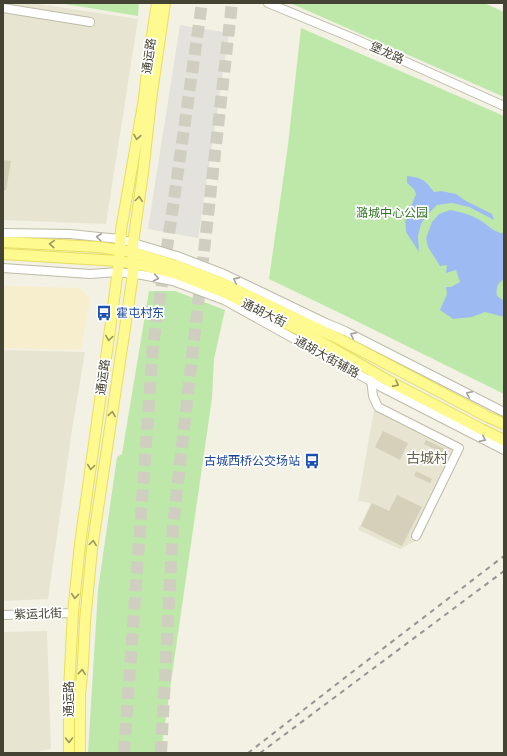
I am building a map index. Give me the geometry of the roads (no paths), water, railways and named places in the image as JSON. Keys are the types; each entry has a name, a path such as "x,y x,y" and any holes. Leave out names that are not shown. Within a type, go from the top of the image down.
{"main road":[{"name":"通运路","path":"80,753 80,695 92,549 133,268 133,248 143,173 148,62 157,3"},
{"name":"通运路","path":"69,753 69,689 73,612 80,544 118,272 120,239 165,3"},
{"name":"通胡大街","path":"3,242 98,247 119,256 133,268 177,274 223,292 304,332 389,381 504,440"},
{"name":"通胡大街","path":"3,254 119,256 133,248 224,284 341,340 504,424"}],"street":[{"name":"堡龙路","path":"268,3 355,39 504,106"},
{"path":"3,8 90,22"},
{"path":"3,233 70,234 120,239 133,248 177,256 224,274 345,331 504,412"},
{"name":"通胡大街辅路","path":"3,268 90,274 118,272 133,268 173,281 224,300 371,381 504,450"},
{"path":"371,370 373,396 378,407 460,448 416,536"},
{"name":"紫运北街","path":"3,615 73,612"}],"water":[{"path":"407,176 423,180 434,192 441,191 456,194 466,201 492,214 494,220 469,207 452,203 437,205 427,215 421,224 418,236 419,252 406,232 405,215 416,194 414,189 407,183"},
{"path":"450,210 472,216 497,232 504,233 504,279 498,284 497,296 504,301 504,317 485,312 472,317 453,319 440,310 447,294 446,287 451,287 460,282 456,270 446,273 447,265 440,266 428,247 426,238 432,222 439,214"}],"tunnel":[{"path":"124,753 153,346 202,3"},
{"path":"161,753 173,526 232,3"}],"railway":[{"path":"248,753 504,556"},
{"path":"260,753 504,571"}],"place":[{"name":"霍屯村东","path":"104,313"},
{"name":"古城西桥公交场站","path":"312,461"}],"district":[{"name":"古城村","path":"427,458"}],"park label":[{"name":"潞城中心公园","path":"392,213"}]}
